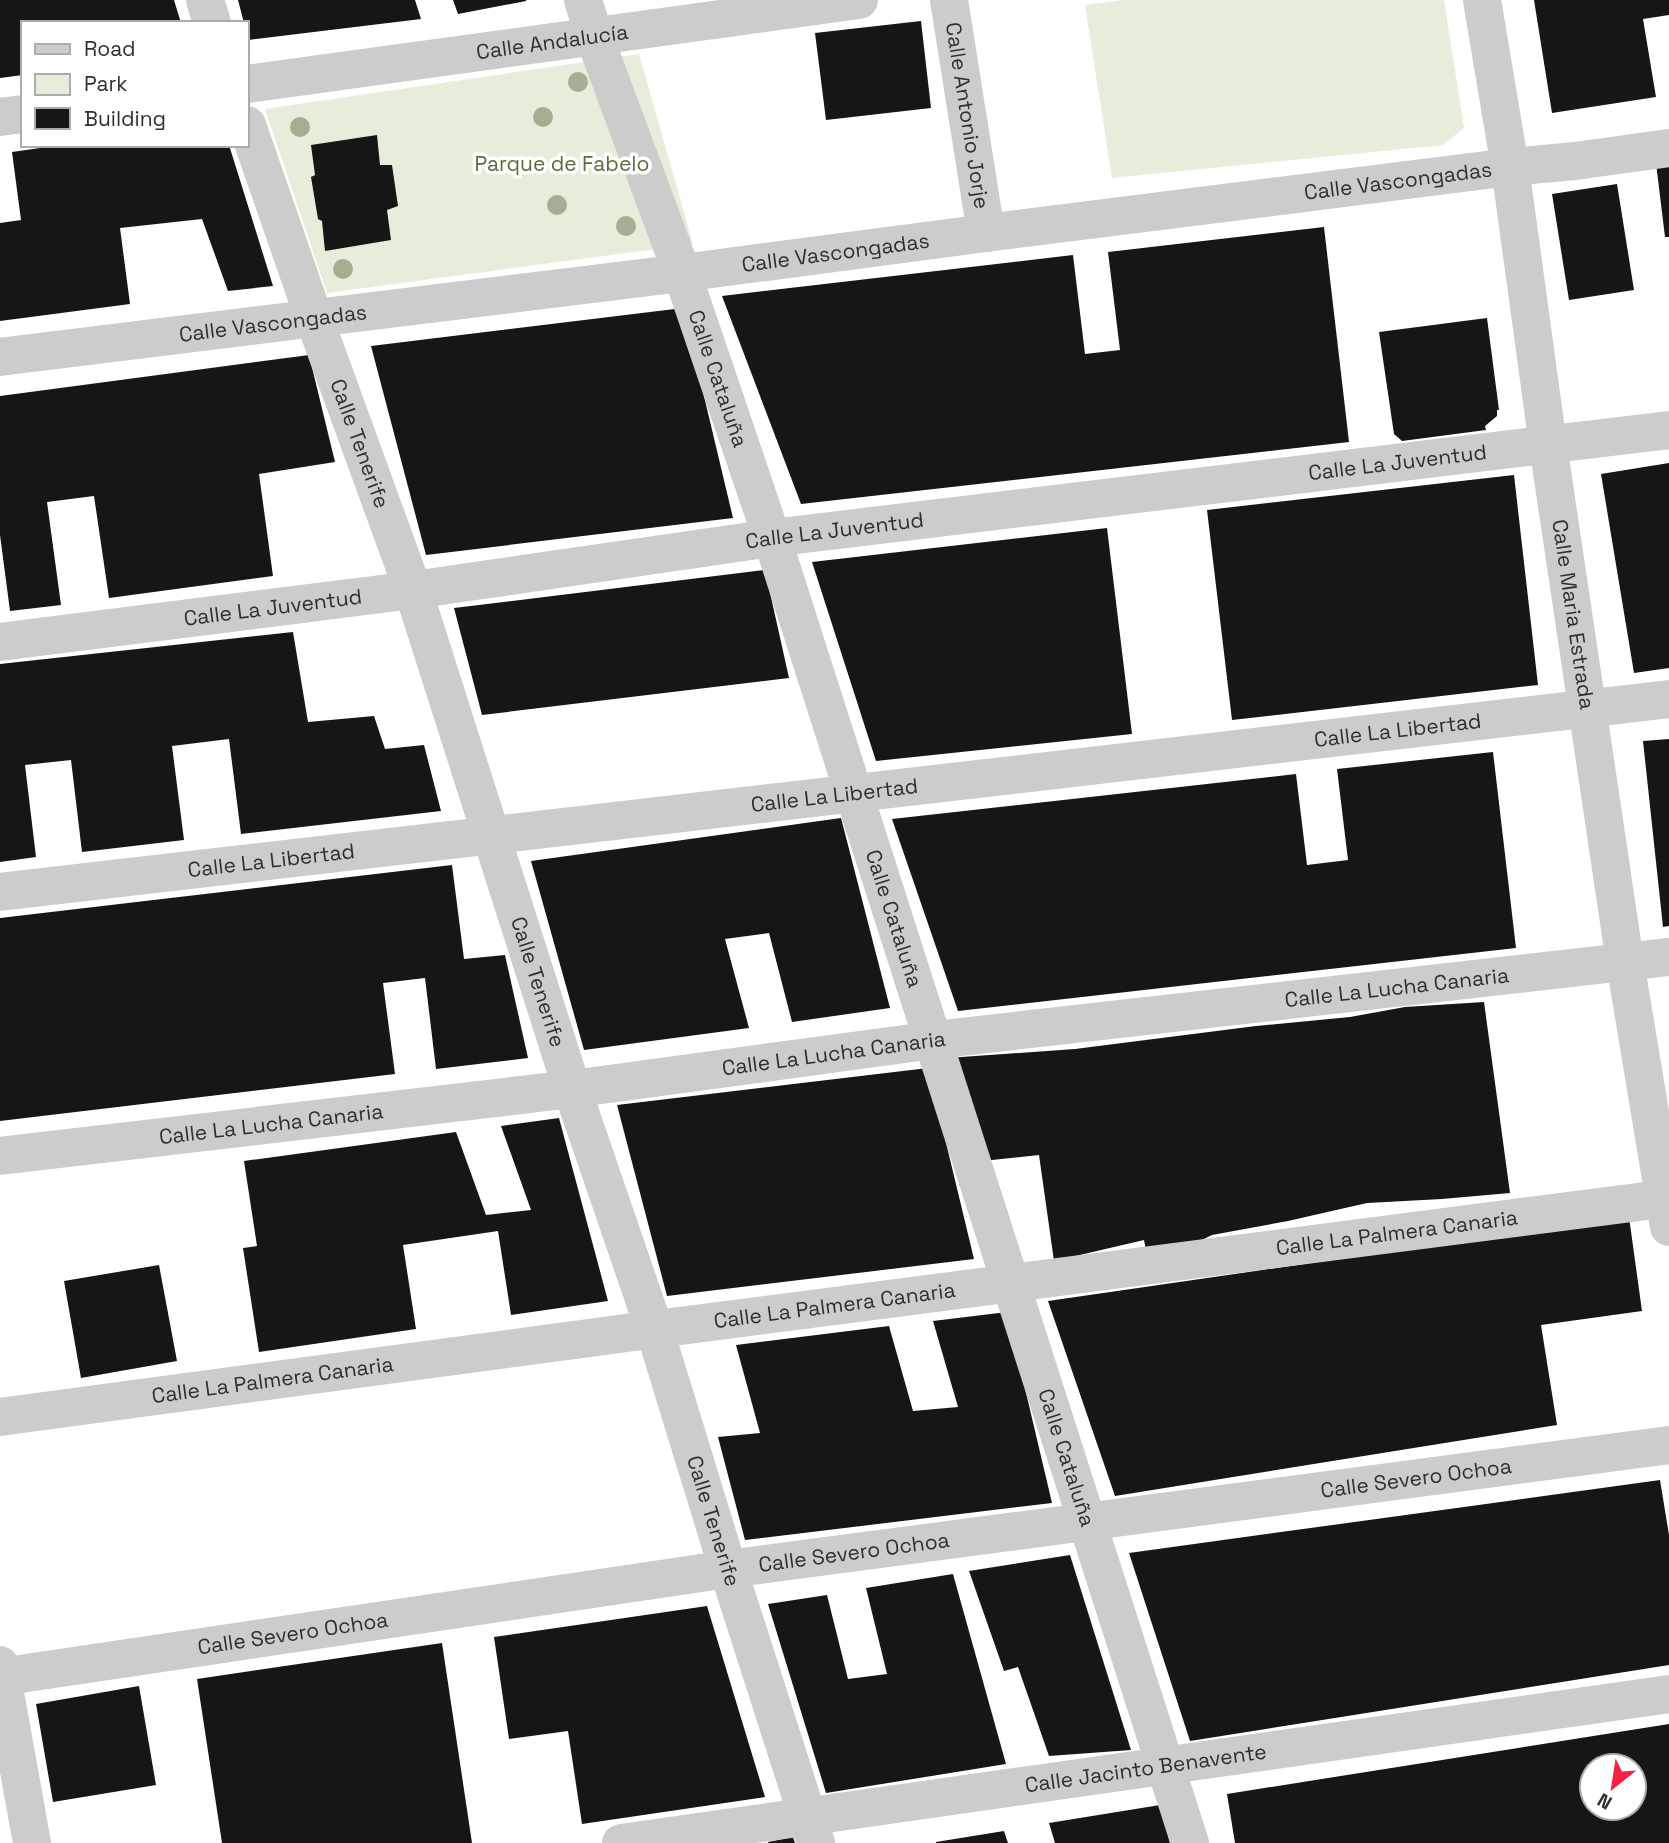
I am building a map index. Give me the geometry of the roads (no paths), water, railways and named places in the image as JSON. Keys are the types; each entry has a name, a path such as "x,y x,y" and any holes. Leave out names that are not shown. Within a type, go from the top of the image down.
{"street":[{"path":"205,0 211,21"},
{"name":"Calle Cataluña","path":"583,0 682,273 772,538 1190,1843"},
{"name":"Calle Andalucía","path":"248,84 859,0"},
{"name":"Calle Antonio Jorje","path":"949,0 986,233"},
{"name":"Calle Maria Estrada","path":"1482,0 1510,167 1548,445 1625,962 1667,1208"},
{"path":"0,117 21,114"},
{"name":"Calle Tenerife","path":"248,128 413,590 572,1088 654,1328 812,1830"},
{"name":"Calle Vascongadas","path":"0,357 1669,148"},
{"name":"Calle La Juventud","path":"0,642 413,590 772,538 1669,430"},
{"name":"Calle La Libertad","path":"0,892 1669,699"},
{"name":"Calle La Lucha Canaria","path":"0,1156 572,1088 934,1040 1669,957"},
{"name":"Calle La Palmera Canaria","path":"0,1417 654,1328 1667,1208"},
{"name":"Calle Severo Ochoa","path":"1,1673 728,1569 1669,1445"},
{"path":"1,1673 32,1843"},
{"name":"Calle Jacinto Benavente","path":"621,1843 812,1830 1166,1766 1669,1694"}],"park label":[{"name":"Parque de Fabelo","path":"562,164"}]}
